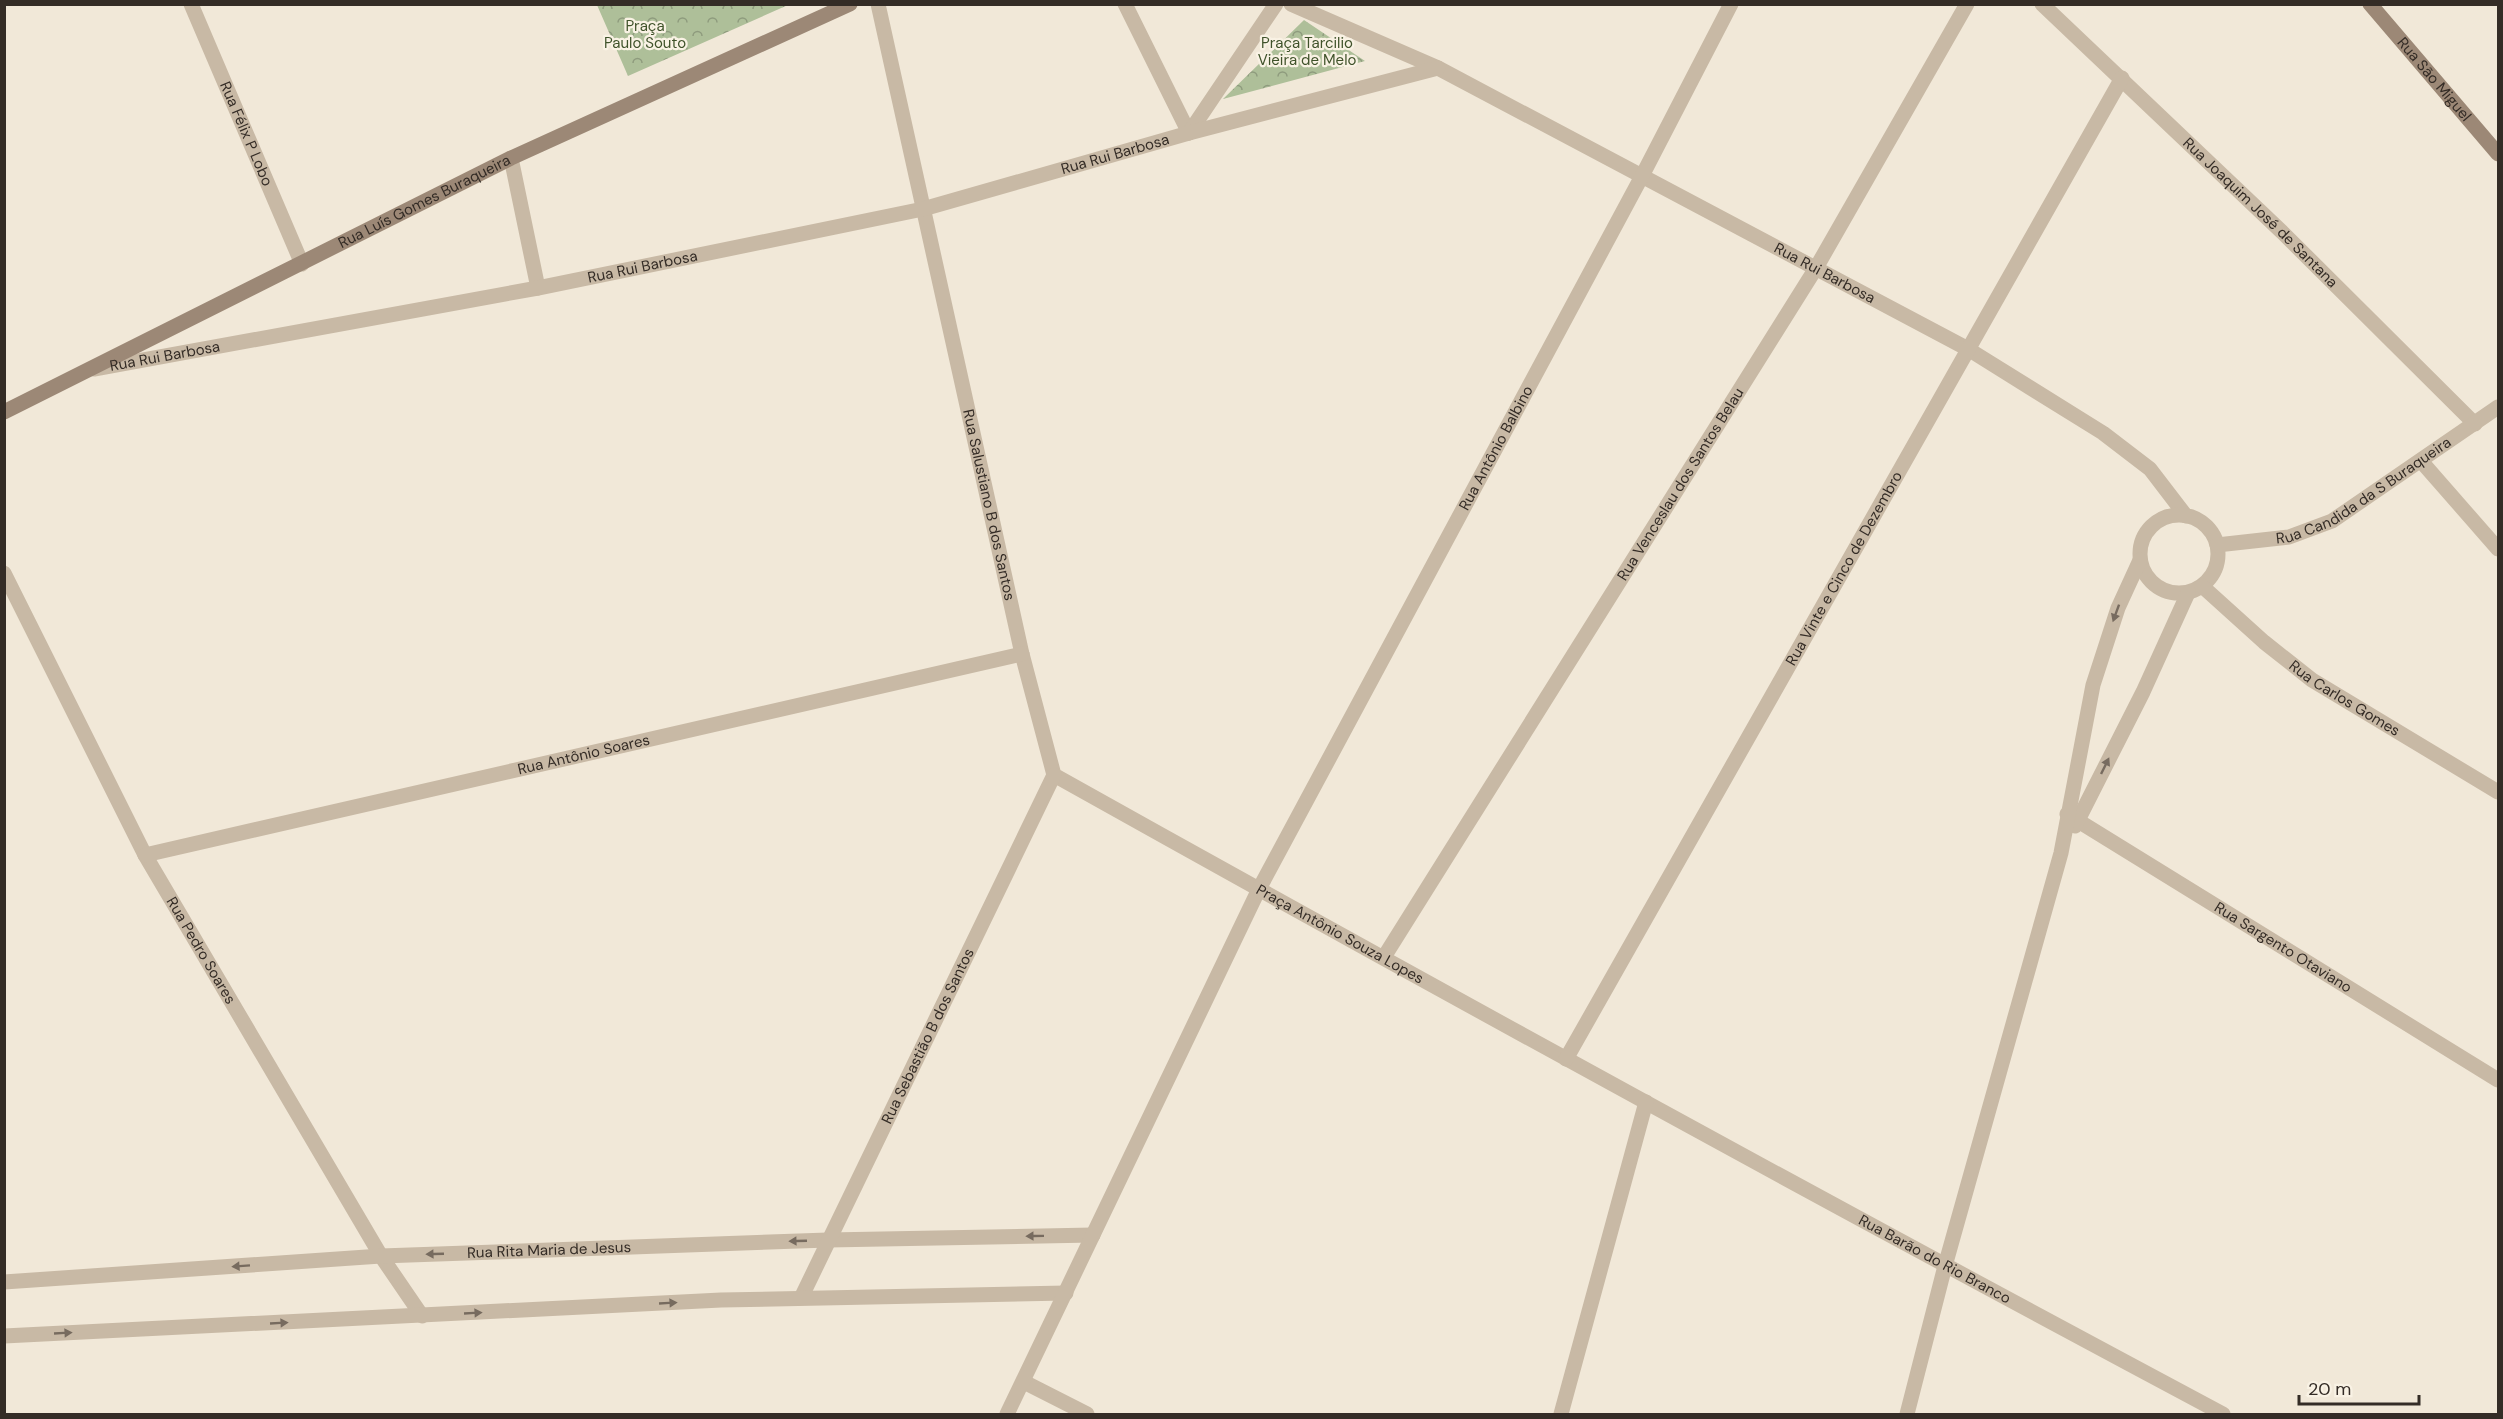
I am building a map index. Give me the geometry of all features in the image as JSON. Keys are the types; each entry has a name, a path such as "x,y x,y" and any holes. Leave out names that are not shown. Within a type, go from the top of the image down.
{"main road":[{"name":"Rua Luís Gomes Buraqueira","path":"4,412 511,158 850,4"},
{"name":"Rua São Miguel","path":"2370,4 2499,154"}],"street":[{"name":"Rua Félix P Lobo","path":"191,4 302,264"},
{"name":"Rua Salustiano B dos Santos","path":"878,4 1022,654 1054,775"},
{"path":"1125,4 1189,133"},
{"path":"1189,133 1276,4"},
{"path":"1291,4 1438,68"},
{"name":"Rua Antônio Balbino","path":"1259,890 1642,176 1731,4"},
{"name":"Rua Venceslau dos Santos Belau","path":"1384,957 1816,268 1967,4"},
{"name":"Rua Joaquim José de Santana","path":"2042,4 2282,232 2475,424"},
{"path":"1189,133 1438,68"},
{"name":"Rua Rui Barbosa","path":"1438,68 1968,349 2113,440 2150,469 2186,516"},
{"name":"Rua Vinte e Cinco de Dezembro","path":"1566,1059 2122,78"},
{"name":"Rua Rui Barbosa","path":"88,370 538,288 923,209 1189,133"},
{"path":"511,158 538,288"},
{"name":"Rua Candida da S Buraqueira","path":"2217,545 2289,537 2332,521 2499,407"},
{"path":"2421,461 2499,549"},
{"path":"1907,1414 1945,1266 2073,816 2092,685 2118,608 2140,560 2141,546 2147,532 2157,521 2171,516 2186,516 2200,521 2211,532 2217,545 2218,561 2212,575 2195,589 2143,692 2073,816"},
{"path":"2140,560 2146,575 2157,586 2172,593 2195,589"},
{"name":"Rua Pedro Soares","path":"4,573 144,855 381,1256 422,1316"},
{"name":"Rua Carlos Gomes","path":"2195,589 2312,680 2499,792"},
{"name":"Rua Antônio Soares","path":"144,855 1022,654"},
{"path":"1054,775 1259,890"},
{"name":"Rua Sebastião B dos Santos","path":"801,1298 1054,775"},
{"name":"Rua Sargento Otaviano","path":"2073,816 2499,1080"},
{"name":"Praça Antônio Souza Lopes","path":"1007,1414 1259,890 1646,1102"},
{"path":"1561,1414 1646,1102"},
{"name":"Rua Barão do Rio Branco","path":"1646,1102 1945,1266 2223,1414"},
{"name":"Rua Rita Maria de Jesus","path":"4,1282 381,1256 828,1240 1094,1235"},
{"path":"4,1336 721,1300 1066,1293"},
{"path":"1024,1382 1087,1414"}],"green space":[{"name":"Praça Paulo Souto","path":"597,5 788,5 628,76"},
{"name":"Praça Tarcilio Vieira de Melo","path":"1304,20 1365,61 1223,99"}]}
